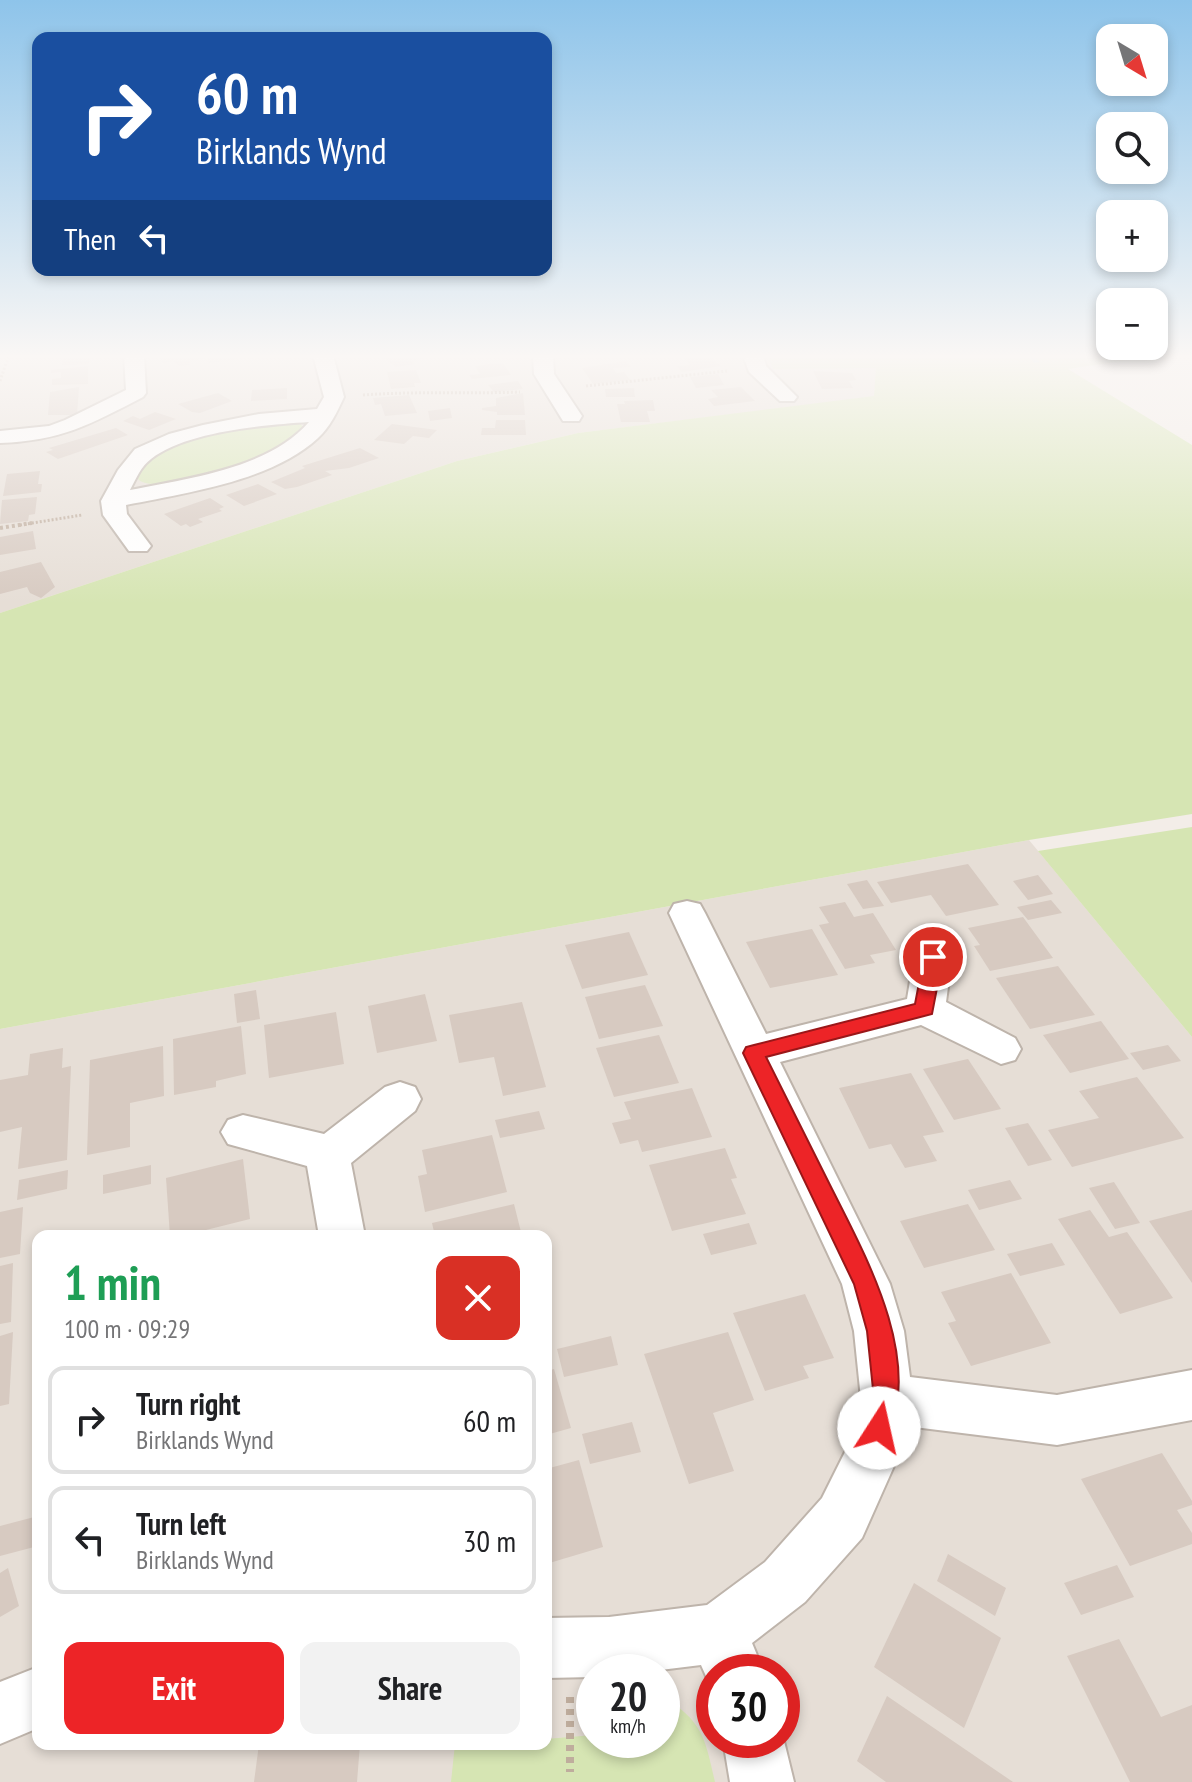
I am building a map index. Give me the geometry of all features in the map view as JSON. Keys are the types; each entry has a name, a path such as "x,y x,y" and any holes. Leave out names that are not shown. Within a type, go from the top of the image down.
{"street":[{"path":"113,506 142,455 155,447 188,438"},
{"path":"113,506 269,459 304,438"},
{"path":"113,506 126,533 138,546"},
{"path":"558,1648 726,1652 842,1518 871,1457 887,1399 879,1331 866,1284 687,913"},
{"path":"925,1009 933,957"},
{"path":"754,1053 925,1009 1001,1049"},
{"path":"243,1132 331,1154 400,1099"},
{"path":"327,1153 341,1230"},
{"path":"887,1399 1057,1420 1192,1395"},
{"path":"0,1713 32,1700"},
{"path":"757,1758 762,1782"}],"path":[{"path":"0,528 113,506"},
{"path":"558,1648 570,1772"}],"shaded area":[{"path":"0,438 556,438 457,461 0,613"},
{"path":"1029,840 1192,1037 1192,1782 0,1782 0,1029"}],"green space":[{"path":"197,438 292,438 246,462 182,481 163,484 138,479 145,464 161,452"},
{"path":"556,438 1181,438 1192,445 1192,814 1029,840 0,1029 0,613 457,461"},
{"path":"1192,827 1192,1037 1038,851"},
{"path":"680,1709 696,1725 696,1758 709,1758 715,1782 451,1782 454,1750 552,1750 552,1738 576,1736 576,1758 680,1758"}],"building":[{"path":"82,438 119,438 58,459 46,452 53,450 49,448"},
{"path":"376,438 411,438 404,444 374,440"},
{"path":"360,448 379,458 349,468 325,471 332,475 297,487 285,489 271,482 305,468 302,466"},
{"path":"40,471 38,484 42,484 41,492 3,496 7,474"},
{"path":"258,484 277,494 244,506 226,495"},
{"path":"37,497 35,514 29,515 28,521 0,524 2,500"},
{"path":"210,498 224,507 219,509 222,511 198,519 203,522 190,527 186,524 181,526 164,514"},
{"path":"33,531 36,549 0,555 0,537"},
{"path":"41,562 55,587 41,598 30,593 27,587 0,594 0,572"},
{"path":"968,864 999,905 946,916 931,895 891,903 877,882"},
{"path":"1038,875 1053,894 1028,900 1013,881"},
{"path":"867,880 884,906 863,909 847,884"},
{"path":"1051,900 1062,913 1028,920 1017,907"},
{"path":"845,902 854,917 873,913 896,950 870,955 875,963 845,969 819,925 829,923 819,907"},
{"path":"1023,917 1053,958 990,971 974,946 980,945 968,928"},
{"path":"812,929 838,975 770,988 746,942"},
{"path":"629,932 648,975 582,989 565,945"},
{"path":"1058,966 1095,1015 1030,1029 996,978"},
{"path":"645,985 663,1026 599,1039 585,997"},
{"path":"256,990 260,1019 237,1023 234,994"},
{"path":"425,994 437,1041 377,1053 368,1006"},
{"path":"522,1002 546,1087 503,1096 494,1057 459,1063 449,1015"},
{"path":"336,1012 344,1064 269,1078 264,1025"},
{"path":"1101,1021 1129,1059 1070,1073 1043,1035"},
{"path":"241,1026 246,1074 216,1081 216,1087 174,1095 173,1039"},
{"path":"659,1035 679,1083 614,1097 596,1048"},
{"path":"1168,1045 1181,1061 1143,1070 1130,1053"},
{"path":"163,1046 164,1096 130,1103 130,1147 87,1155 90,1060"},
{"path":"63,1048 62,1068 71,1066 67,1160 18,1169 22,1127 0,1132 0,1080 28,1075 30,1054"},
{"path":"968,1059 1001,1109 954,1120 923,1069"},
{"path":"911,1073 944,1132 923,1136 937,1161 905,1168 891,1144 869,1149 839,1088"},
{"path":"1137,1077 1184,1138 1072,1167 1048,1130 1099,1118 1079,1091"},
{"path":"692,1088 712,1137 642,1152 638,1140 620,1144 612,1123 631,1119 624,1102"},
{"path":"539,1111 545,1129 500,1138 495,1120"},
{"path":"1028,1123 1052,1160 1028,1166 1005,1128"},
{"path":"492,1135 507,1192 425,1212 418,1176 427,1174 422,1150"},
{"path":"725,1148 737,1178 731,1179 746,1214 672,1231 649,1165"},
{"path":"243,1159 250,1219 206,1230 170,1230 166,1178"},
{"path":"151,1165 151,1184 103,1194 103,1175"},
{"path":"68,1170 67,1189 17,1200 19,1180"},
{"path":"1010,1180 1022,1199 979,1210 968,1190"},
{"path":"1114,1182 1140,1223 1115,1229 1089,1188"},
{"path":"514,1204 520,1230 434,1230 432,1223"},
{"path":"968,1204 995,1250 924,1268 900,1221"},
{"path":"23,1207 20,1254 0,1258 0,1212"},
{"path":"1090,1210 1109,1237 1127,1232 1173,1298 1120,1314 1058,1219"},
{"path":"1192,1210 1192,1283 1149,1221"},
{"path":"749,1223 757,1244 711,1255 703,1234"},
{"path":"1052,1243 1065,1265 1020,1276 1007,1254"},
{"path":"13,1263 11,1322 0,1324 0,1266"},
{"path":"1011,1273 1051,1343 971,1366 948,1323 956,1321 941,1292"},
{"path":"805,1294 834,1358 803,1366 809,1378 765,1391 733,1313"},
{"path":"13,1332 9,1404 0,1406 0,1336"},
{"path":"728,1332 754,1400 713,1413 734,1471 689,1484 644,1354"},
{"path":"611,1336 618,1365 564,1377 557,1349"},
{"path":"552,1370 571,1428 552,1433"},
{"path":"632,1422 641,1452 590,1464 582,1434"},
{"path":"1162,1453 1192,1501 1192,1505 1177,1510 1192,1533 1192,1544 1130,1566 1081,1479"},
{"path":"579,1460 603,1547 552,1562 552,1467"},
{"path":"32,1518 32,1548 0,1556 0,1526"},
{"path":"948,1554 1006,1588 995,1616 937,1581"},
{"path":"1117,1565 1134,1597 1081,1615 1064,1583"},
{"path":"8,1568 19,1606 0,1617 0,1573"},
{"path":"914,1583 1001,1638 964,1728 874,1667"},
{"path":"1119,1639 1161,1717 1192,1705 1192,1782 1130,1782 1067,1656"},
{"path":"887,1696 1013,1782 886,1782 857,1761"},
{"path":"258,1750 360,1750 357,1782 254,1782"}],"route":[{"path":"879,1428 887,1399 879,1331 866,1284 754,1053 925,1009 933,957"}]}
